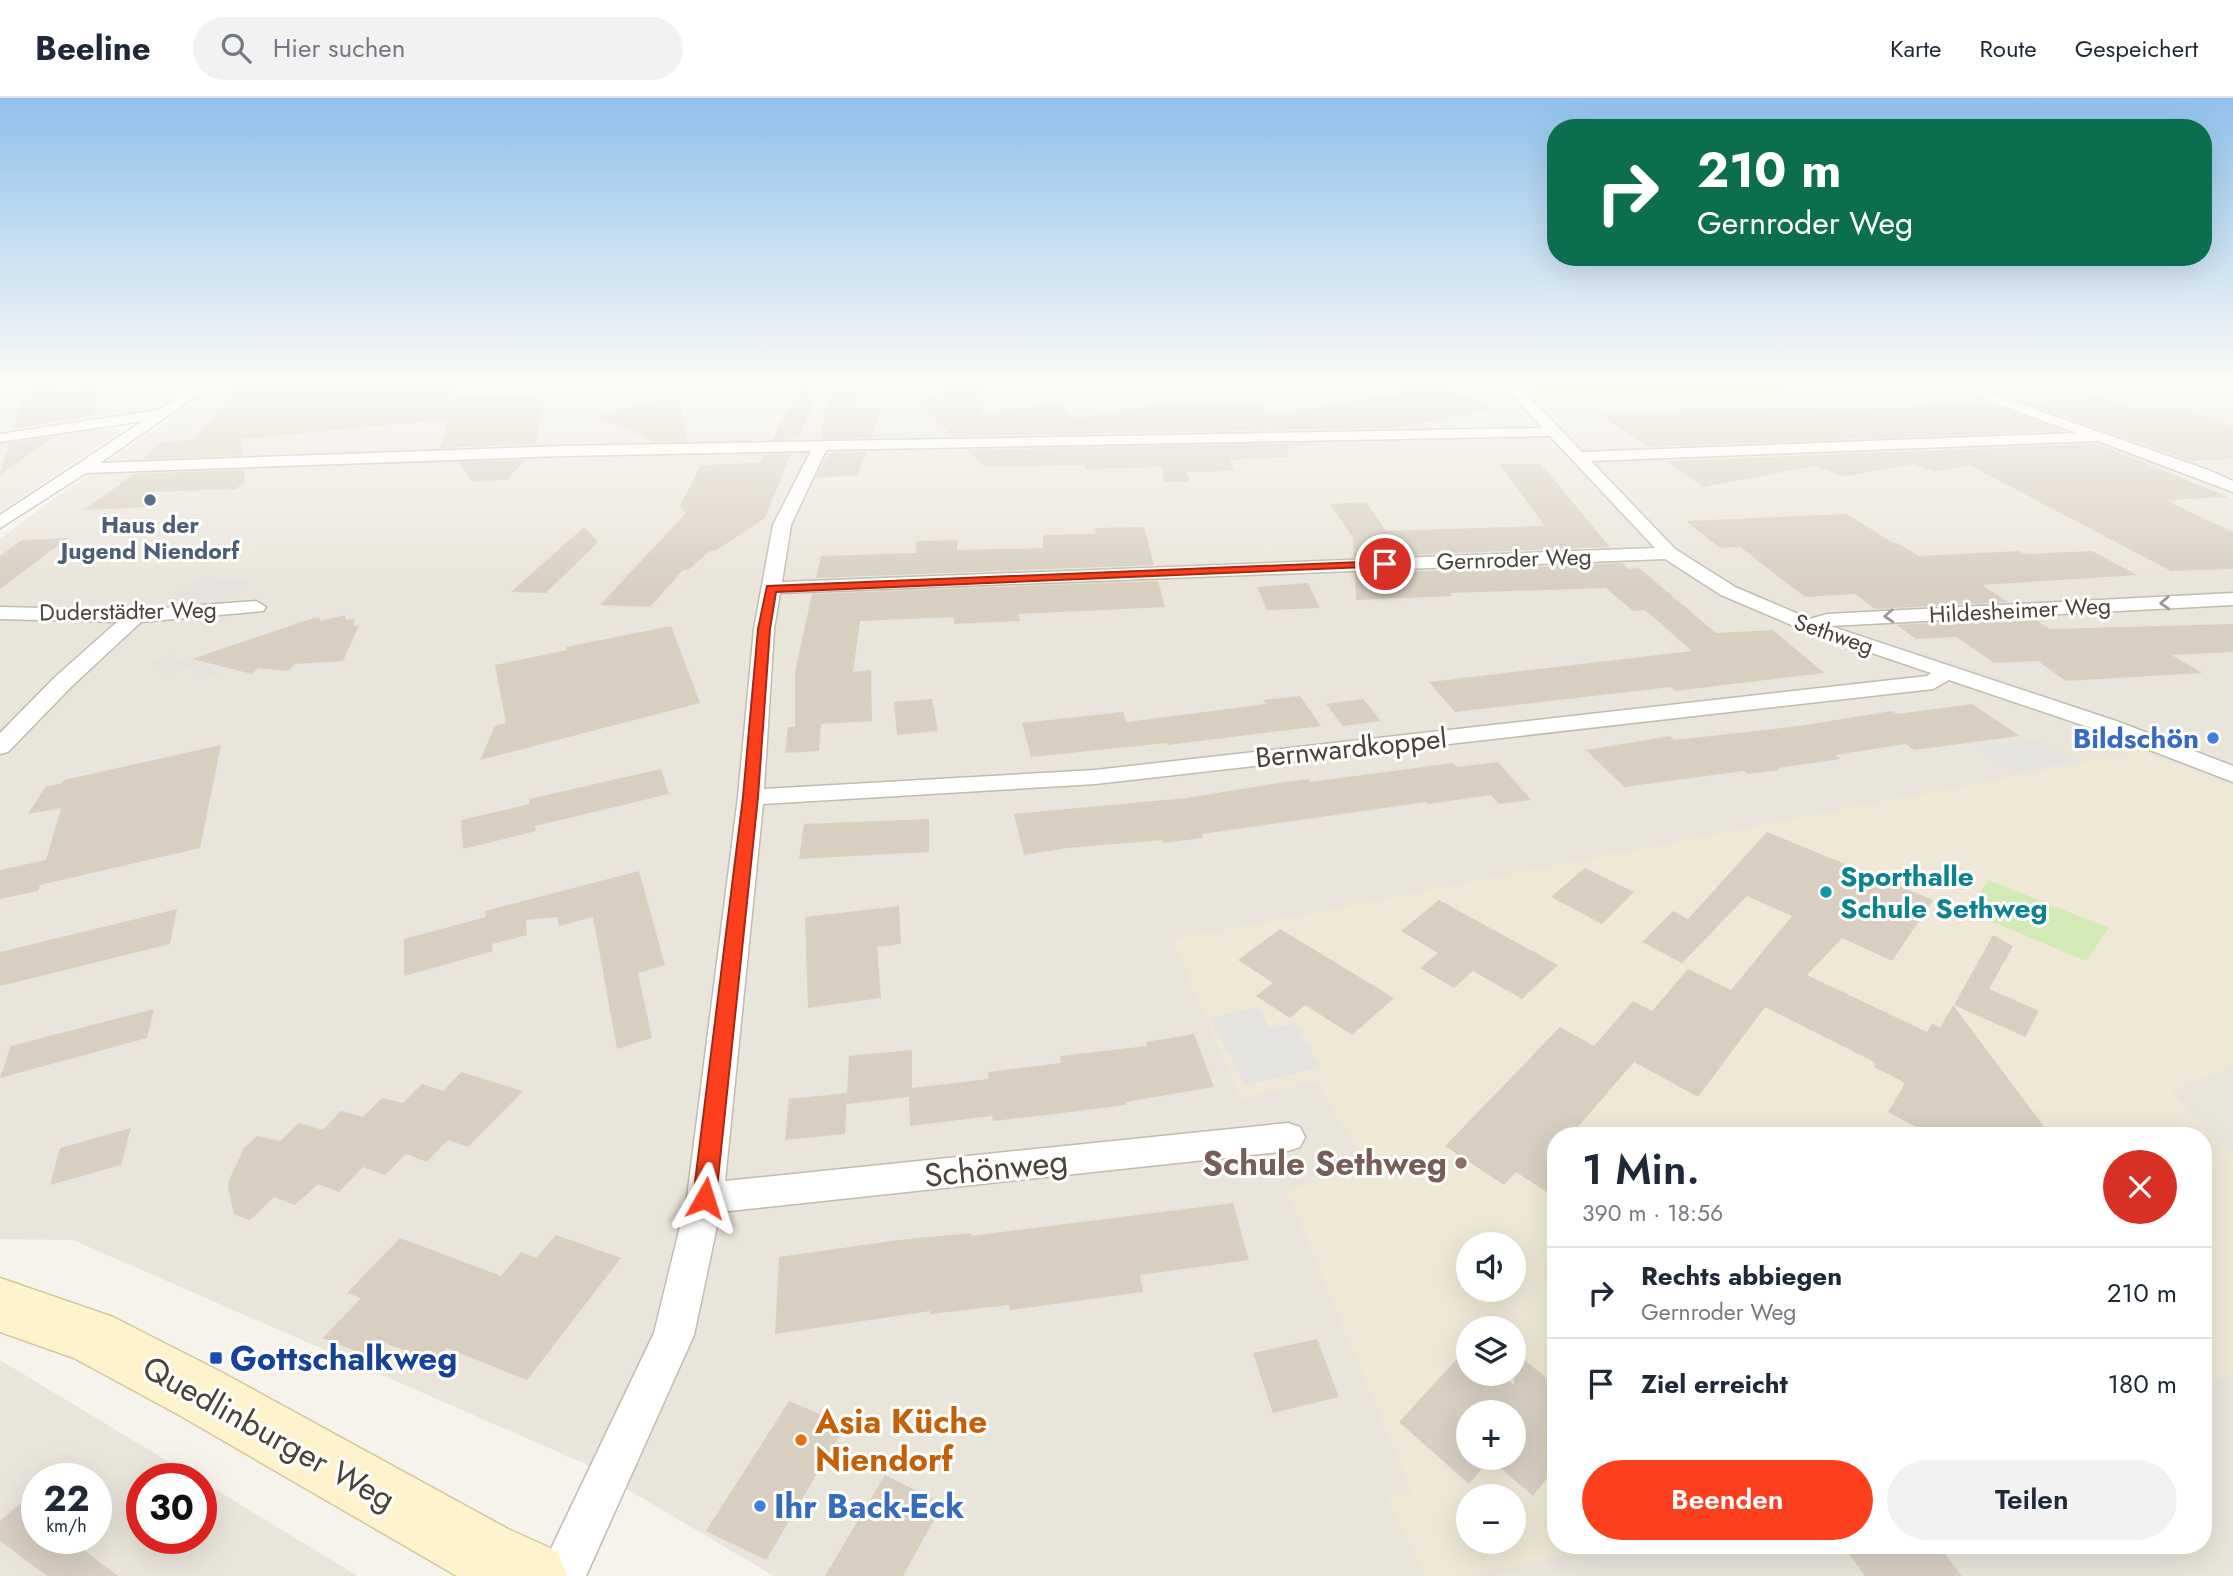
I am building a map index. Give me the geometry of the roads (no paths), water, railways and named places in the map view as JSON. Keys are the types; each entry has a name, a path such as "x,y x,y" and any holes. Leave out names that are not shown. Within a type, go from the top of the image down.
{"street":[{"path":"0,523 112,449"},
{"path":"84,468 660,449"},
{"path":"562,1576 674,1335 705,1198 751,797 761,656 771,588 782,525 820,449"},
{"name":"Sethweg","path":"1572,449 1669,552 1728,590 1808,625 2111,727 2233,775"},
{"path":"1580,457 1787,449"},
{"path":"2131,449 2202,473 2233,487"},
{"path":"2202,473 2233,473"},
{"name":"Gernroder Weg","path":"771,588 1669,552"},
{"name":"Hildesheimer Weg","path":"1808,625 1827,620 2233,599"},
{"name":"Duderstädter Weg","path":"0,613 135,616 256,607"},
{"path":"0,747 62,682 135,616"},
{"name":"Bernwardkoppel","path":"751,797 1095,777 1933,682 1946,672"},
{"name":"Schönweg","path":"705,1198 1288,1137"},
{"name":"Quedlinburger Weg","path":"0,1305 92,1337 201,1394 494,1568"}],"place":[{"name":"Haus der Jugend Niendorf","path":"150,500"},
{"name":"Bildschön","path":"2213,738"},
{"name":"Sporthalle Schule Sethweg","path":"1826,892"},
{"name":"Schule Sethweg","path":"1461,1163"},
{"name":"Gottschalkweg","path":"216,1358"},
{"name":"Asia Küche Niendorf","path":"801,1440"},
{"name":"Ihr Back-Eck","path":"760,1506"}]}
